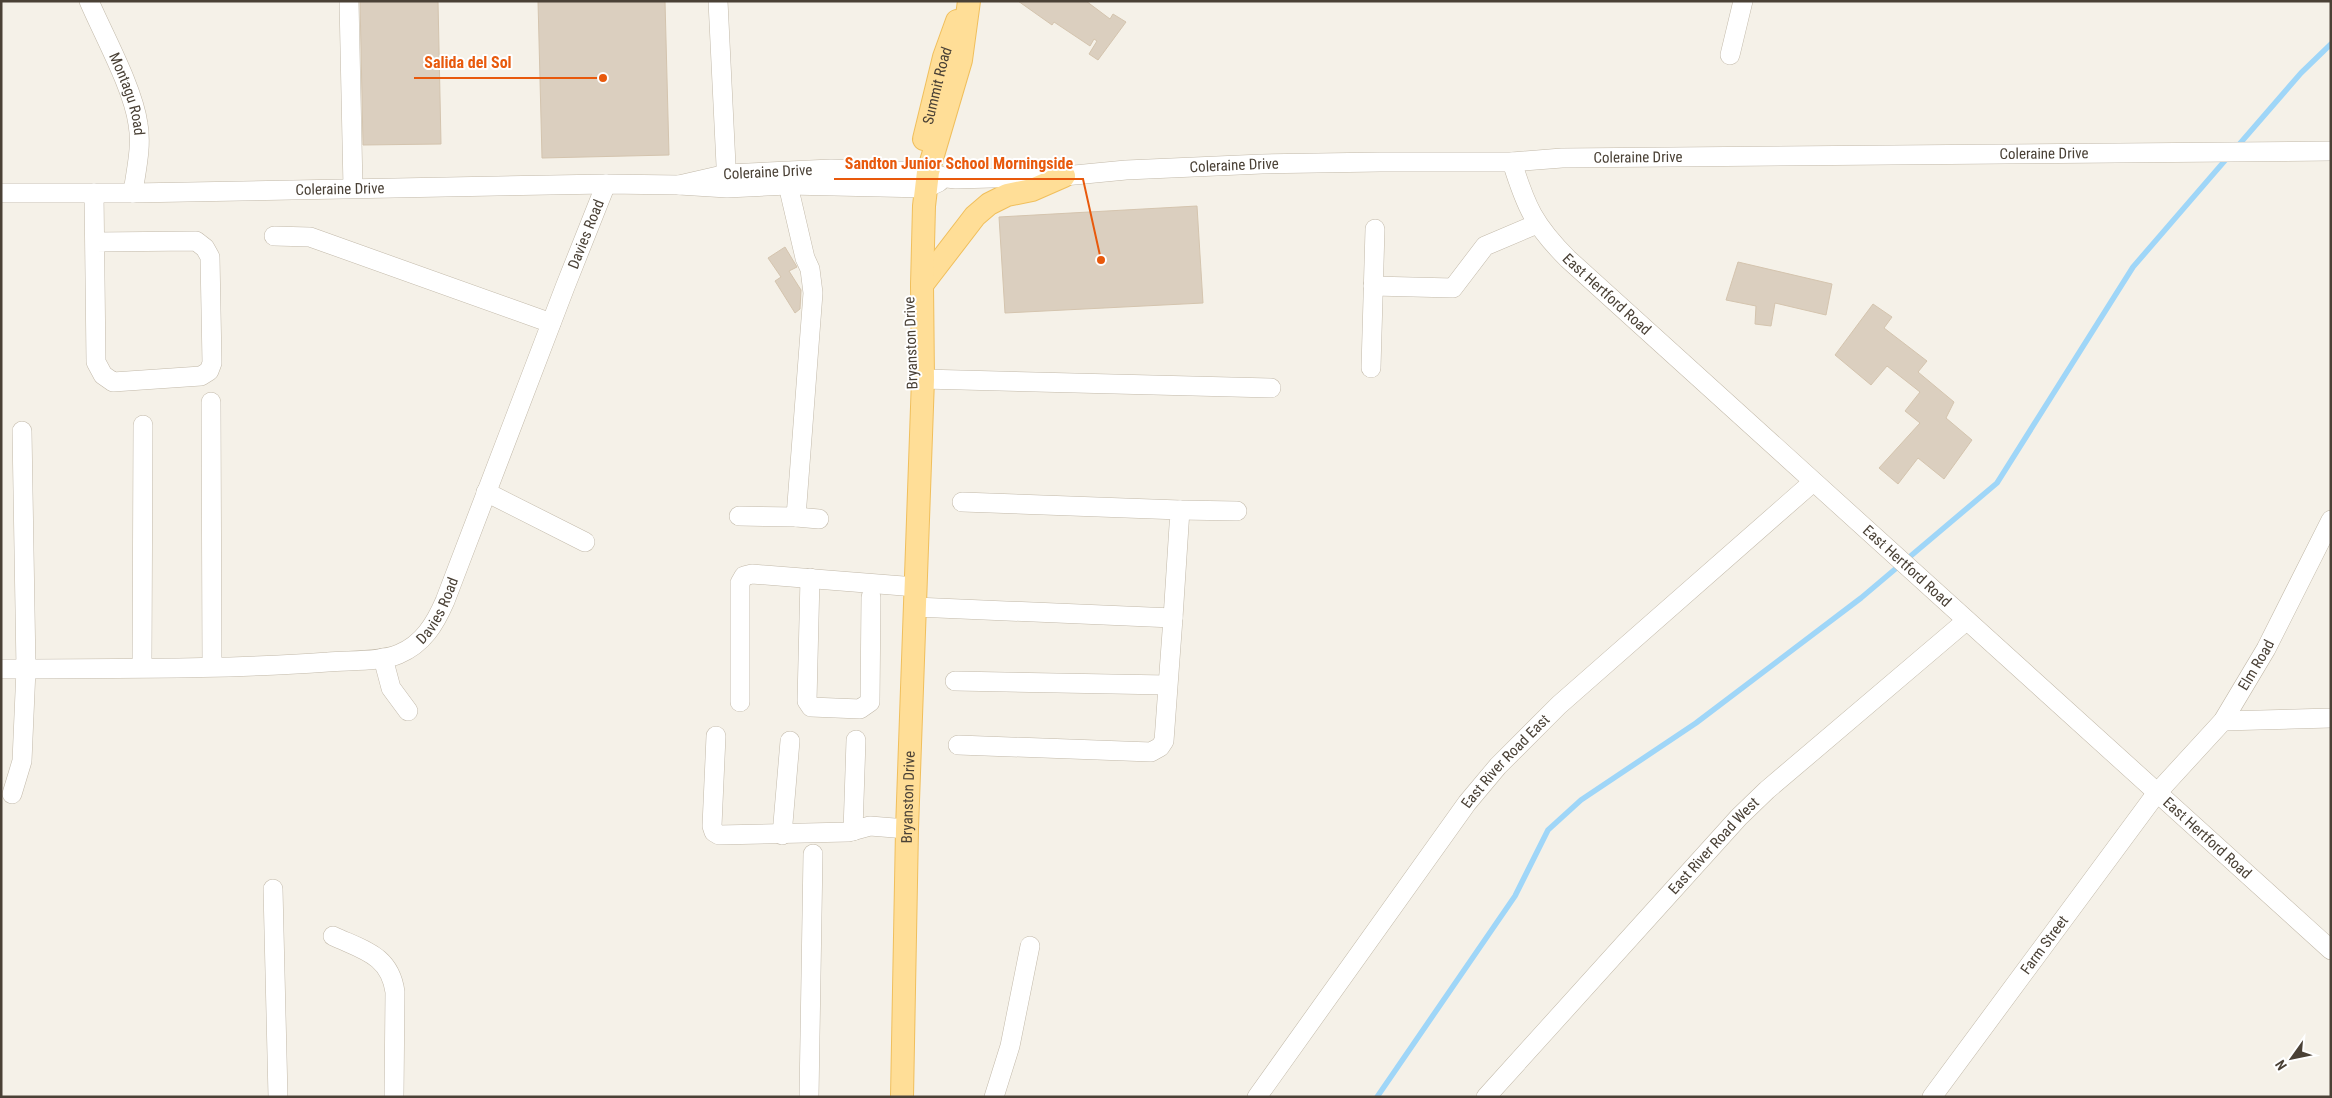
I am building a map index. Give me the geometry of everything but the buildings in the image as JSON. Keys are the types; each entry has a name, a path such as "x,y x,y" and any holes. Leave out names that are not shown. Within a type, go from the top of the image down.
{"main road":[{"name":"Summit Road","path":"925,179 944,57 964,1"},
{"name":"Summit Road","path":"925,179 961,60 970,1"},
{"path":"922,285 975,216 989,204 1007,195 1032,190 1064,176"},
{"name":"Bryanston Drive","path":"902,1097 907,829 923,378 922,285 925,179"},
{"name":"Bryanston Drive","path":"918,498 909,296 925,179"}],"street":[{"name":"Montagu Road","path":"89,1 127,88 138,124 139,144 133,193"},
{"path":"350,1 353,188"},
{"path":"718,1 727,181"},
{"path":"1730,55 1743,1"},
{"name":"Coleraine Drive","path":"767,179 788,185 925,179 1064,176 1126,170 1262,164 1512,162 1562,158 2331,151"},
{"name":"East Hertford Road","path":"1512,162 1528,209 1550,241 1568,259 1927,583 1966,621 2156,794 2331,950"},
{"name":"Coleraine Drive","path":"1,193 133,193 606,184 679,185 767,179 831,169 925,179"},
{"name":"Davies Road","path":"1,669 286,665 383,658 399,654 421,640 438,617 606,184"},
{"path":"788,185 805,258 810,269 813,293 796,517"},
{"path":"94,193 96,362 104,376 113,382 201,376 209,371 212,363 210,258 205,248 196,241 95,242"},
{"path":"1373,286 1453,288 1485,246 1537,224"},
{"path":"1371,368 1375,229"},
{"path":"274,236 310,237 551,322"},
{"path":"923,378 1271,388"},
{"path":"211,402 212,666"},
{"path":"142,667 143,425"},
{"path":"12,794 22,761 26,669 22,431"},
{"name":"East River Road East","path":"1257,1097 1467,803 1498,766 1559,706 1814,482"},
{"path":"486,492 586,542"},
{"path":"962,502 1237,511"},
{"path":"958,745 1150,752 1160,747 1164,741 1180,510"},
{"path":"739,516 819,519"},
{"name":"Elm Road","path":"2156,794 2223,721 2266,649 2331,520"},
{"path":"740,702 740,583 744,576 752,574 810,578 915,597 1173,618"},
{"path":"810,578 807,701 811,707 860,708 870,702 871,597"},
{"name":"East River Road West","path":"1486,1097 1739,817 1767,790 1966,621"},
{"path":"383,658 391,688 408,711"},
{"path":"955,680 1167,685"},
{"path":"2223,721 2331,718"},
{"path":"716,736 712,826 714,832 726,835 782,835 853,831 870,826 907,829"},
{"path":"853,831 856,740"},
{"path":"782,835 790,741"},
{"name":"Farm Street","path":"1932,1097 2156,794"},
{"path":"809,1097 813,854"},
{"path":"273,889 278,1097"},
{"path":"334,936 376,956 386,965 393,977 395,992 394,1097"},
{"path":"994,1097 1010,1046 1030,946"}],"waterway":[{"path":"2236,148 2301,73 2331,44"},
{"path":"1377,1097 1515,896 1548,830 1581,800 1696,723 1861,598 1997,483 2133,267 2228,157"}],"place":[{"name":"Salida del Sol","path":"603,78"},
{"name":"Sandton Junior School Morningside","path":"1101,260"}]}
